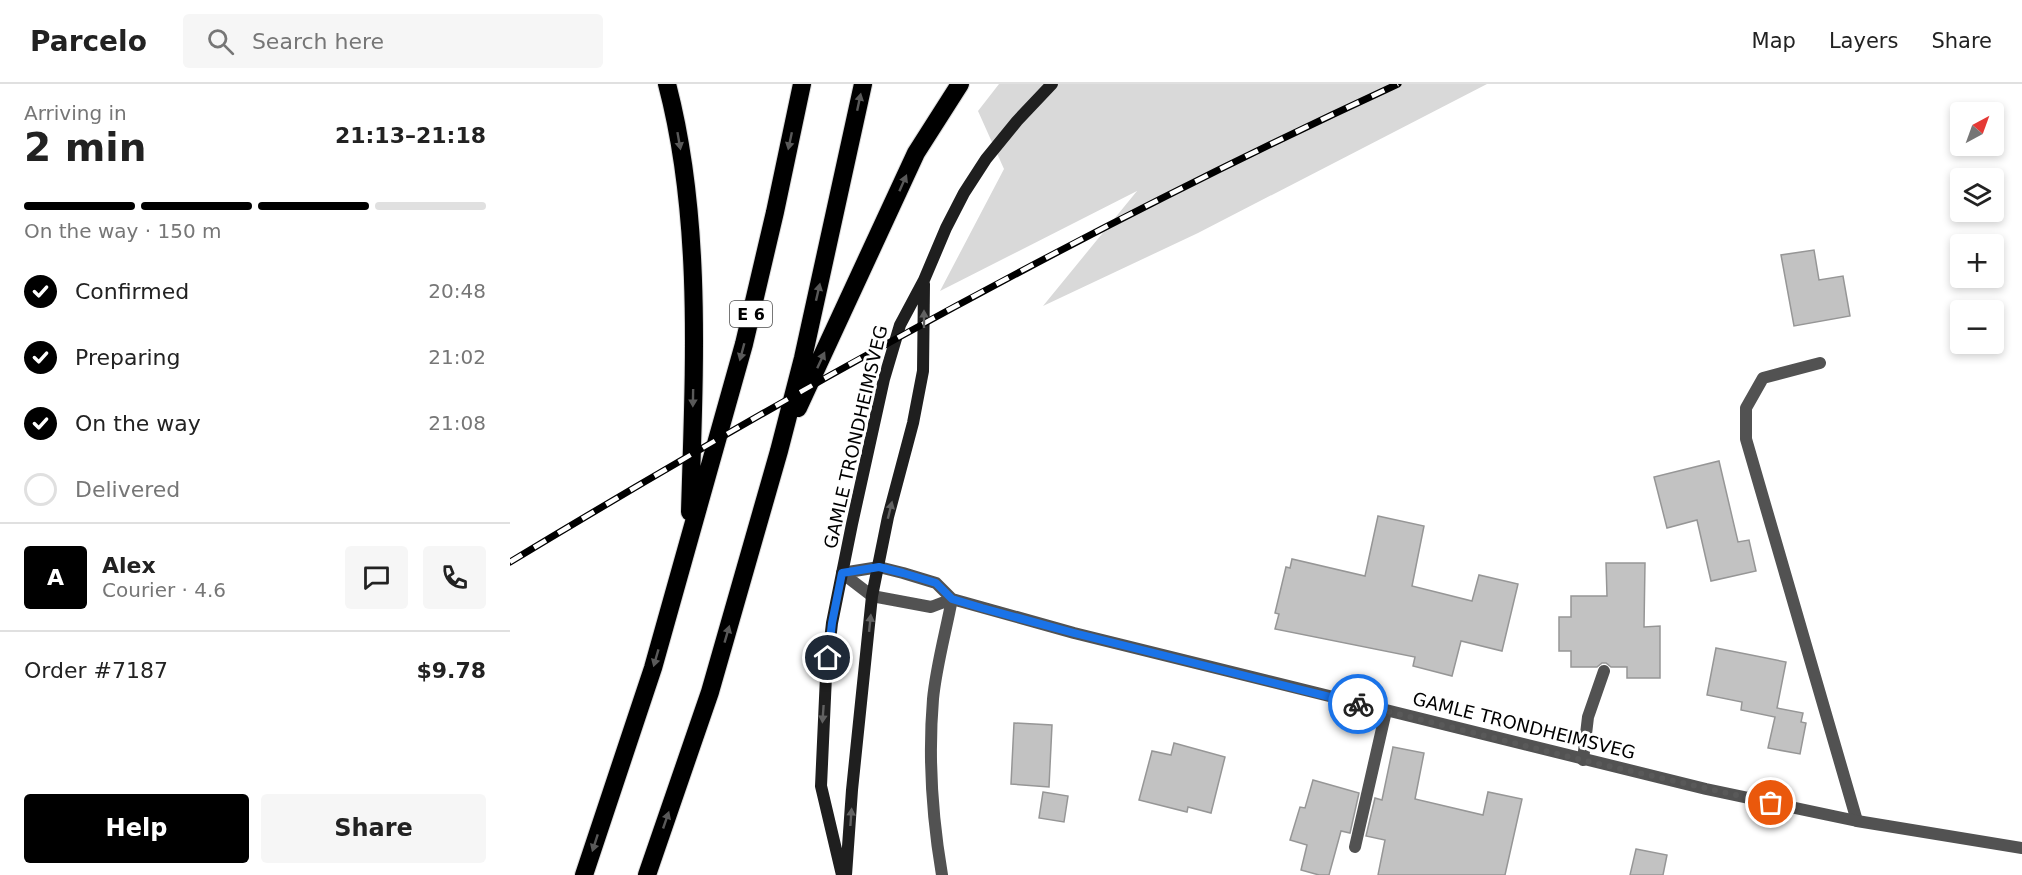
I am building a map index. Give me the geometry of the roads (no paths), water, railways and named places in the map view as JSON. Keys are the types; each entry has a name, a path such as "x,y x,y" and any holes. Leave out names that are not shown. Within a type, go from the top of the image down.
{"highway":[{"name":"E 6","path":"667,84 687,192 692,276 694,338 689,541"},
{"name":"E 6","path":"584,875 653,668 744,344 802,84"},
{"path":"647,875 710,692 779,451 803,358 863,84"},
{"path":"779,451 916,153 960,84"}],"street":[{"name":"GAMLE TRONDHEIMSVEG","path":"842,573 884,379 900,325 924,280 964,193 1017,121 1053,84"},
{"name":"GAMLE TRONDHEIMSVEG","path":"879,567 888,517 913,423 923,371 924,280"},
{"path":"1820,363 1763,378 1746,408 1746,439 1857,821"},
{"name":"GAMLE TRONDHEIMSVEG","path":"842,573 879,567 936,583 952,599 1074,633 1706,789 1857,821 2022,848"},
{"path":"846,875 852,790 872,596 879,567"},
{"name":"GAMLE TRONDHEIMSVEG","path":"842,573 872,596 931,607 952,599"},
{"path":"842,573 832,623 826,676 821,786 842,875"},
{"path":"942,875 933,820 930,759 933,698 952,599"},
{"path":"1582,760 1588,717 1604,671"},
{"path":"1355,847 1386,711"}],"railway":[{"path":"510,562 837,371 1058,251 1398,84"}]}
